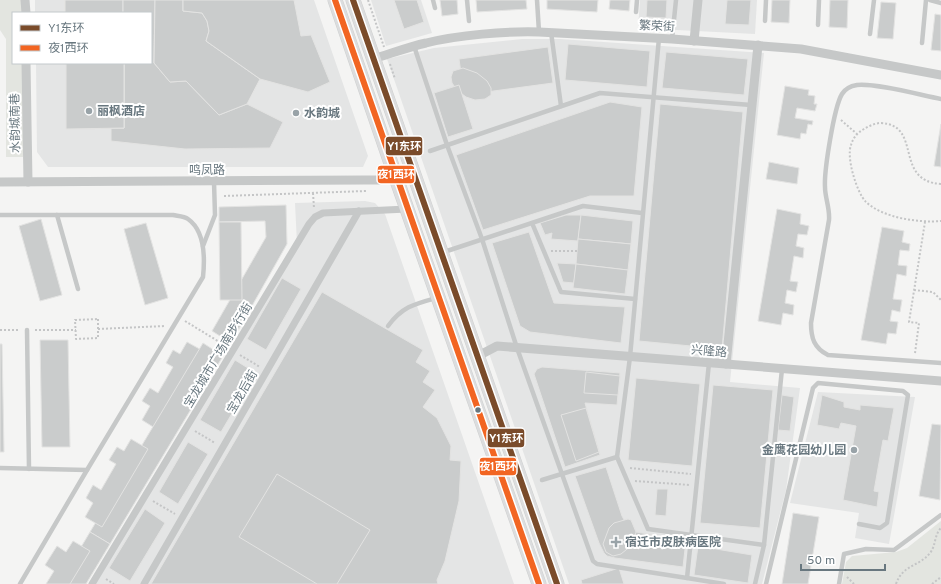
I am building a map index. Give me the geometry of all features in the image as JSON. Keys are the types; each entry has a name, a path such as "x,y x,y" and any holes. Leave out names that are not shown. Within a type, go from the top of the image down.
{"main road":[{"path":"335,0 395,176 539,584"},
{"path":"354,0 373,59 557,584"}],"street":[{"path":"25,0 26,12"},
{"path":"694,41 698,0"},
{"name":"繁荣街","path":"373,59 414,46 440,40 521,32 551,32 758,45 829,53 941,75"},
{"path":"726,364 758,45"},
{"name":"水韵城南巷","path":"26,64 28,182"},
{"name":"鸣凤路","path":"0,182 379,180 413,171"},
{"path":"315,217 323,213 407,209"},
{"name":"宝龙后街","path":"144,584 359,211"},
{"name":"宝龙城市广场南步行街","path":"92,584 309,224 315,217"},
{"name":"兴隆路","path":"478,356 496,346 941,381"}],"lane":[{"path":"433,0 435,8"},
{"path":"467,0 469,21"},
{"path":"537,0 539,32"},
{"path":"636,0 636,12"},
{"path":"672,39 676,0"},
{"path":"765,21 766,0"},
{"path":"818,25 819,0"},
{"path":"870,34 874,0"},
{"path":"922,43 926,0"},
{"path":"930,0 941,3"},
{"path":"551,32 561,106"},
{"path":"659,38 630,357 617,457 648,529 764,545"},
{"path":"414,46 447,145 482,239 517,348 593,560 597,564 724,584"},
{"path":"941,99 872,86 856,85 850,87 842,94 835,115 824,185 830,211 811,323 811,337 819,348 828,355 941,363"},
{"path":"430,150 600,93 751,105"},
{"path":"203,246 215,215 214,182"},
{"path":"442,253 583,206 642,213"},
{"path":"0,215 172,215 186,218 194,225 203,246 205,260 203,277 20,584"},
{"path":"57,215 78,289"},
{"path":"532,223 561,292 635,299"},
{"path":"388,326 405,308 438,297"},
{"path":"27,330 29,469"},
{"path":"687,578 709,363"},
{"path":"755,584 764,545 782,369"},
{"path":"766,584 813,388 818,382 903,391 908,396 886,524 880,528 859,524"},
{"path":"542,480 617,457"},
{"path":"0,468 87,470"},
{"path":"839,584 844,554 866,548 894,550 941,515"}],"path":[{"path":"835,115 857,134"},
{"path":"941,184 915,172 911,166 906,140 901,132 894,127 881,123 874,124 857,134 850,146 850,156 861,196 872,207 902,219 925,222 941,221"},
{"path":"224,196 368,191"},
{"path":"313,193 315,217"},
{"path":"914,361 919,323 909,322 925,222"},
{"path":"545,252 557,250 577,250"},
{"path":"914,290 933,292 941,300"},
{"path":"179,317 267,371"},
{"path":"98,319 98,338 76,339 76,330 75,320 98,319"},
{"path":"98,329 174,325"},
{"path":"0,330 76,330"},
{"path":"188,426 223,447"},
{"path":"622,468 698,474"},
{"path":"627,481 697,486"},
{"path":"145,496 182,518"},
{"path":"896,584 903,572 912,565 922,561 931,552 937,532 941,528"},
{"path":"932,584 941,577"}],"shaded area":[{"path":"0,0 22,0 22,12 12,12 12,64 23,64 23,157 6,157 6,39 0,30"},
{"name":"水韵城","path":"35,0 314,0 368,156 363,167 48,167 37,152 36,64 152,64 152,12 35,12"},
{"path":"371,0 421,0 432,33 386,46"},
{"path":"640,0 757,0 755,34 638,28"},
{"path":"522,39 560,39 764,53 730,382 800,388 786,490 762,584 569,584 387,59 434,48"},
{"path":"365,201 375,203 385,214 514,584 89,584 297,244 295,203"},
{"name":"金鹰花园幼儿园","path":"818,392 915,397 889,544 855,538 859,513 790,503"},
{"path":"941,521 941,584 842,584 846,562 852,556 896,552 907,548"}],"building":[{"path":"65,0 123,0 123,12 65,12"},
{"path":"65,0 123,0 123,12 65,12"},
{"path":"123,0 155,0 154,63 170,82 186,81 219,115 247,104 283,122 270,148 185,149 111,141 111,128 124,128 124,64 152,64 152,12 123,12"},
{"path":"155,0 183,0 183,11 202,13 207,21 209,31 206,41 260,79 247,104 219,115 186,81 170,82 154,63"},
{"path":"183,0 294,0 301,36 311,35 330,82 308,92 260,79 206,41 209,31 207,21 202,13 183,11"},
{"path":"394,0 417,0 424,22 404,29"},
{"path":"440,0 457,0 458,14 442,16"},
{"path":"476,0 526,0 527,9 477,12"},
{"path":"547,0 598,0 597,12 547,9"},
{"path":"610,0 630,0 629,11 609,9"},
{"path":"647,0 667,0 666,18 646,17"},
{"path":"727,0 751,0 749,25 725,24"},
{"path":"772,0 790,0 789,23 771,22"},
{"path":"830,0 848,0 847,28 829,27"},
{"path":"881,2 896,3 893,39 877,38"},
{"path":"935,14 941,15 941,51 931,50"},
{"path":"568,44 650,51 647,87 565,80"},
{"path":"548,47 553,83 464,95 459,59"},
{"path":"666,52 748,59 744,95 662,88"},
{"path":"66,64 124,64 124,128 66,129"},
{"path":"66,64 124,64 124,128 66,129"},
{"path":"463,68 477,73 487,81 491,88 491,95 485,99 475,100 466,97 457,90 452,83 451,77 453,71"},
{"path":"459,85 473,129 448,137 434,93"},
{"path":"785,86 809,90 808,95 815,96 814,104 817,104 815,111 797,108 795,118 813,121 812,125 808,124 806,134 801,133 800,139 777,135"},
{"path":"610,102 642,107 634,196 590,196 483,230 456,155"},
{"path":"660,104 743,112 722,349 639,341"},
{"path":"941,124 941,167 934,166"},
{"path":"769,162 799,168 797,184 766,179"},
{"path":"286,205 287,244 231,343 212,331 266,237 265,221 219,222 219,207"},
{"path":"777,209 801,214 800,224 809,226 807,235 798,234 796,246 804,248 803,258 794,256 790,281 798,282 796,292 787,290 785,303 794,305 793,315 783,313 781,325 758,321"},
{"path":"566,215 581,215 578,241 551,239 552,233 545,235 540,223"},
{"path":"581,215 633,221 631,244 578,239"},
{"path":"41,219 62,295 40,301 19,226"},
{"path":"219,222 241,222 242,300 220,300"},
{"path":"146,223 168,298 145,305 124,229"},
{"path":"882,227 904,231 902,242 910,244 909,251 900,250 898,265 907,266 906,276 897,274 893,299 902,300 900,312 892,310 890,321 898,322 896,334 888,333 886,344 861,340"},
{"path":"529,232 554,303 625,307 621,343 530,332 520,326 492,243"},
{"path":"578,239 631,244 628,270 576,264"},
{"path":"557,263 576,264 574,283 563,282"},
{"path":"576,264 628,270 625,294 573,288"},
{"path":"282,278 301,289 266,350 247,339"},
{"path":"322,292 423,350 416,362 430,371 423,382 435,390 423,407 437,418 451,446 450,460 461,461 459,501 445,561 437,580 438,584 151,584"},
{"path":"40,340 68,340 70,447 42,447"},
{"path":"187,342 205,352 158,430 142,420 150,406 142,401 150,388 158,393 173,367 166,363 173,350 180,354"},
{"path":"203,343 223,356 110,544 90,532"},
{"path":"0,344 2,344 4,452 0,452"},
{"path":"235,360 256,373 221,432 200,420"},
{"path":"542,367 620,373 617,405 585,403 600,455 565,467 534,374 537,369"},
{"path":"586,372 620,376 618,395 584,393"},
{"path":"636,378 700,384 692,466 628,460"},
{"path":"713,385 773,390 760,528 700,523"},
{"path":"782,395 794,397 790,431 778,430"},
{"path":"822,395 844,402 844,407 860,410 860,405 894,408 888,441 883,440 874,491 879,492 877,507 843,500 856,426 841,423 839,429 817,425"},
{"path":"586,408 599,452 576,461 561,415"},
{"path":"932,424 941,425 940,500 919,496"},
{"path":"131,439 148,449 102,527 85,517 93,503 86,498 93,485 101,490 116,464 109,460 117,447 124,451"},
{"path":"188,442 208,454 178,504 159,492"},
{"path":"606,467 622,516 630,531 686,540 683,567 615,558 607,556 604,553 575,476"},
{"path":"277,474 370,530 337,584 317,584 239,537"},
{"path":"657,489 668,489 666,516 655,515"},
{"path":"145,509 165,523 130,581 109,568"},
{"path":"793,513 819,517 808,584 782,584"},
{"path":"628,519 631,520 636,532 632,545 621,554 613,556 606,552 603,544 609,528 614,523"},
{"path":"90,532 110,544 86,584 59,584"},
{"path":"73,541 90,551 70,584 46,584 54,571 45,565 57,546 66,552"},
{"path":"698,546 752,555 748,583 694,575"},
{"path":"619,568 624,584 582,584 581,580"}],"transit line":[{"name":"夜1西环","path":"335,0 539,584"},
{"name":"Y1东环","path":"353,0 557,584"}],"place":[{"name":"丽枫酒店","path":"89,111"},
{"name":"水韵城","path":"296,113"},
{"name":"金鹰花园幼儿园","path":"854,450"},
{"name":"宿迁市皮肤病医院","path":"616,542"}]}
